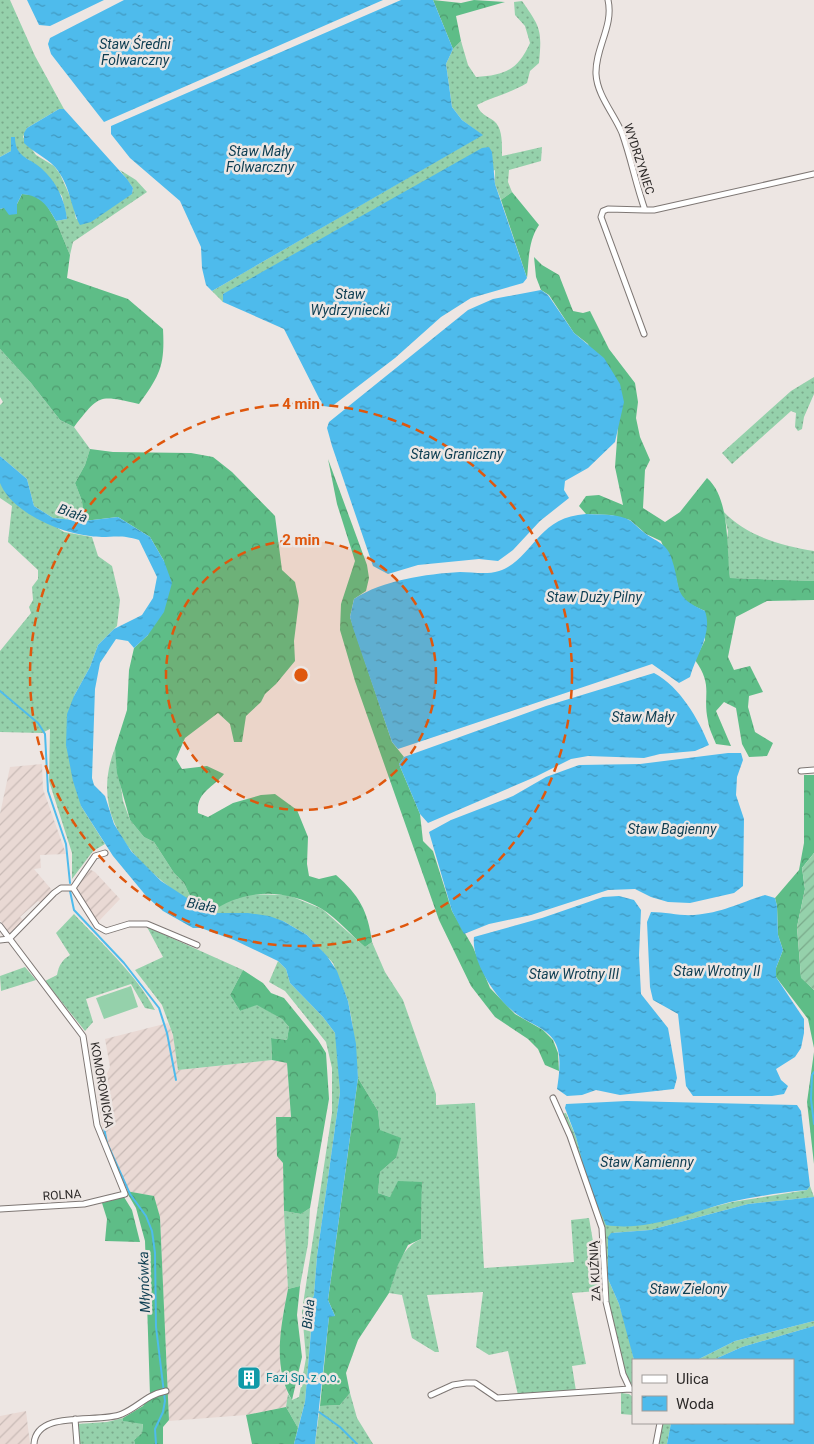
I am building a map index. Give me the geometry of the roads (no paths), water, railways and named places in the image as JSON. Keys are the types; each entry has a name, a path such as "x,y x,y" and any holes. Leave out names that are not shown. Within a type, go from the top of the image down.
{"street":[{"name":"WYDRZYNIEC","path":"608,0 609,20 596,61 596,76 601,94 622,134 645,210"},
{"name":"WYDRZYNIEC","path":"644,334 601,217 604,211 608,209 654,210 814,174"},
{"path":"801,771 814,770"},
{"path":"73,888 95,856 105,853"},
{"path":"0,940 9,939 61,888 73,888"},
{"path":"73,888 97,926 106,931 129,924 148,924 197,945"},
{"name":"KOMOROWICKA","path":"0,926 83,1036 97,1125 125,1194"},
{"name":"ZA KUŹNIĄ","path":"431,1395 453,1385 466,1383 475,1383 497,1398 631,1389 623,1374 606,1302 602,1228 570,1136 553,1098"},
{"name":"ROLNA","path":"0,1209 84,1204 125,1194"},
{"path":"34,1444 38,1433 49,1423 122,1414 145,1398 166,1391"},
{"path":"75,1420 78,1444"},
{"path":"656,1444 660,1424"}],"water":[{"path":"27,0 104,0 50,26 39,25"},
{"name":"Staw Średni Folwarczny","path":"124,0 383,0 104,122 51,54 48,44 50,38"},
{"name":"Staw Mały Folwarczny","path":"401,0 433,0 453,49 446,64 452,107 462,120 483,135 212,291 206,285 202,268 201,247 180,201 130,158 111,134 111,126"},
{"path":"59,109 64,109 133,188 132,194 91,222 80,225 60,174 55,167 24,143 24,133 27,128"},
{"path":"11,137 15,137 17,149 20,153 41,168 55,185 62,198 67,219 56,221 43,202 29,195 22,194 17,204 17,214 9,215 4,208 0,209 0,157 11,151"},
{"name":"Staw Wydrzyniecki","path":"489,147 492,152 495,184 527,278 523,283 471,298 441,317 395,358 331,407 323,406 284,329 223,302 223,294 482,148"},
{"name":"Staw Graniczny","path":"541,290 548,295 574,333 604,358 620,384 624,402 615,442 588,468 565,481 564,490 569,498 540,521 513,550 498,561 479,559 418,565 388,574 373,566 332,446 327,428 329,422 468,310 493,299"},
{"name":"Biała","path":"0,456 27,479 34,506 53,518 84,521 118,517 150,537 164,561 172,583 164,612 148,635 134,648 128,641 116,639 100,663 95,689 92,778 94,785 105,796 114,824 131,851 161,881 210,913 248,913 269,916 283,921 307,935 327,956 337,971 348,1001 356,1044 358,1078 328,1300 335,1316 329,1317 315,1444 294,1444 305,1402 312,1319 306,1316 314,1295 317,1256 340,1092 335,1033 323,1017 290,983 286,969 278,961 234,940 201,928 193,928 163,911 147,897 113,856 81,806 73,781 66,745 67,714 74,696 90,667 98,645 114,629 142,615 153,598 157,577 139,540 125,537 97,537 65,531 39,520 15,504 6,494 0,483"},
{"name":"Staw Duży Pilny","path":"586,514 626,518 668,550 680,591 687,601 705,611 707,620 703,644 690,677 679,683 652,664 398,749 392,742 353,628 350,617 354,599 378,587 419,576 499,571 510,566 520,558 545,530 569,517"},
{"name":"Staw Mały","path":"654,673 672,686 687,704 709,745 695,751 660,754 644,758 588,756 571,759 535,777 428,823 420,814 399,764 404,757 546,706"},
{"name":"Staw Bagienny","path":"741,753 743,760 737,777 736,795 744,819 743,886 734,893 690,903 668,902 651,897 635,889 608,890 531,915 489,924 464,934 452,911 429,832 451,820 513,796 546,777 579,765 640,764"},
{"name":"Staw Wrotny II","path":"765,895 775,898 778,935 783,950 776,968 776,977 804,1019 801,1048 795,1057 776,1069 781,1080 788,1086 784,1094 772,1096 693,1096 686,1086 678,1014 653,1000 650,987 647,922 651,912 689,915 704,914 722,910"},
{"name":"Staw Wrotny III","path":"619,896 634,900 641,910 639,955 641,994 668,1028 677,1078 674,1089 620,1095 596,1090 582,1095 567,1096 557,1089 559,1057 553,1039 546,1032 510,1009 494,991 481,969 474,947 474,937 542,918 603,897"},
{"name":"Staw Kamienny","path":"627,1101 797,1105 801,1111 810,1186 807,1190 778,1193 730,1202 669,1220 637,1226 606,1225 588,1183 576,1137 565,1108 566,1104"},
{"name":"Staw Zielony","path":"814,1197 814,1321 735,1341 699,1359 634,1359 619,1304 608,1279 608,1237 611,1233 650,1230 748,1204"},
{"path":"814,1326 814,1444 667,1444 671,1424 794,1424 794,1359 715,1359 742,1347"}],"waterway":[{"path":"0,691 38,723 45,734 48,791 66,844 70,883"},
{"path":"70,891 74,910 124,963 159,1008 167,1033 176,1080"},
{"path":"814,1072 812,1075 811,1099 814,1124"},
{"name":"Młynówka","path":"104,1128 107,1143 130,1194 146,1216 152,1231 155,1253 156,1327 165,1401 163,1412 155,1429 156,1444"},
{"path":"319,1412 340,1427 357,1444"}],"place":[{"name":"Fazi Sp. z o.o.","path":"249,1378"}]}
